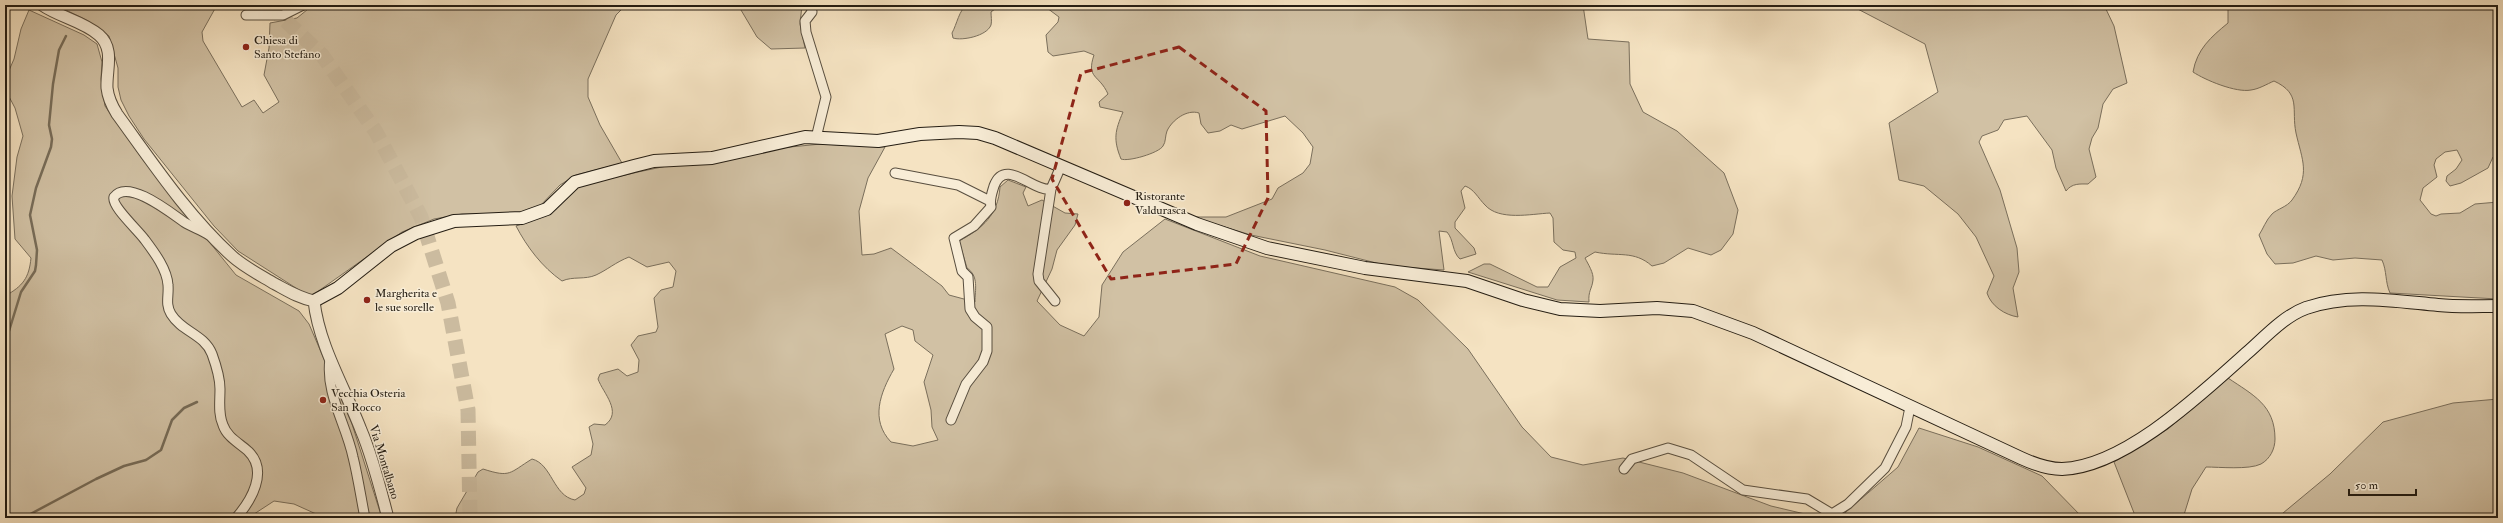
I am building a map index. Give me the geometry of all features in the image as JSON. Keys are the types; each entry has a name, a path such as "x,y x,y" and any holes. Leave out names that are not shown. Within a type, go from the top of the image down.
{"main road":[{"path":"314,301 338,288 404,238 440,224 470,220 522,218 546,209 576,182 634,166 654,162 712,158 787,140 816,138 878,141 920,134 978,134 995,138 1208,229 1267,248 1365,268 1468,281 1523,300 1560,309 1600,311 1657,308 1693,311 1753,333 2039,466 2061,469 2079,467 2114,455 2146,435 2272,331 2304,309 2322,303 2374,299 2439,305 2498,306"}],"street":[{"path":"42,5 89,29 102,38 108,51 107,88 109,99 117,114 178,195 214,237 233,256 252,270 297,296 314,301"},
{"path":"246,15 283,15 303,5"},
{"path":"811,5 812,12 805,21 806,32 826,97 816,138"},
{"path":"1055,301 1039,281 1038,269 1051,189 1061,166"},
{"path":"895,173 958,185 990,201"},
{"path":"951,420 966,384 986,358 987,332 986,325 971,313 968,277 962,271 953,239 979,222 991,207 990,201 996,181 1004,175 1017,176 1025,179 1034,187 1051,189"},
{"path":"214,237 186,223 151,199 136,193 125,191 114,197 115,205 143,238 166,275 168,285 167,301 172,315 180,324 198,335 211,352 219,380 219,409 223,426 257,464 258,476 253,491 236,518"},
{"name":"Via Montalbano","path":"314,301 317,320 330,359 367,444 388,518"},
{"path":"330,359 328,374 331,390 353,456 365,518"},
{"path":"1624,469 1632,459 1668,448 1691,455 1743,490 1807,499 1832,514 1848,504 1885,468 1906,428 1910,407"}],"highlighted area":[{"path":"1179,47 1266,111 1268,198 1236,264 1111,279 1052,179 1081,73"}],"shaded area":[{"path":"56,5 217,5 202,32 203,41 242,107 254,100 263,113 279,102 264,75 269,48 270,23 297,18 313,5 626,5 616,15 588,79 588,97 600,125 622,163 576,175 560,185 539,207 514,214 462,214 434,219 402,232 310,297 238,251 214,226 144,139 129,116 121,100 118,87 118,68 109,36 88,21"},
{"path":"225,5 298,5 282,18"},
{"path":"738,5 802,5 800,24 805,48 771,49 757,37"},
{"path":"967,5 1000,5 991,12 991,25 985,32 974,37 962,39 953,38 952,33 958,18 964,7"},
{"path":"1043,5 1583,5 1588,39 1629,42 1630,84 1643,112 1677,131 1724,173 1738,210 1733,234 1721,250 1711,255 1688,248 1664,263 1652,266 1639,258 1632,256 1595,252 1585,258 1593,274 1589,302 1557,300 1468,272 1484,264 1490,264 1537,287 1548,287 1560,267 1576,258 1575,252 1563,250 1554,242 1553,218 1550,213 1507,215 1498,213 1491,210 1473,191 1465,186 1461,191 1465,208 1455,222 1455,228 1474,248 1476,254 1460,259 1457,256 1447,232 1439,231 1444,270 1388,266 1325,250 1251,235 1192,217 1226,217 1272,199 1278,188 1303,173 1310,164 1313,147 1303,133 1285,116 1242,129 1231,125 1220,131 1208,133 1201,124 1199,113 1194,112 1180,116 1172,123 1167,131 1165,143 1160,149 1136,158 1125,160 1121,159 1117,146 1116,135 1123,112 1100,107 1099,102 1108,94 1093,73 1092,63 1094,55 1084,51 1053,56 1048,52 1046,35 1058,22 1059,17"},
{"path":"1850,5 2104,5 2114,26 2127,83 2113,89 2103,104 2098,128 2092,138 2089,149 2096,177 2088,184 2073,185 2066,191 2056,168 2052,150 2027,116 2004,120 1998,130 1982,136 1979,142 2000,190 2017,248 2019,272 2013,288 2018,317 1999,309 1989,298 1987,293 1994,276 1976,237 1958,214 1924,186 1899,180 1889,123 1938,92 1925,44"},
{"path":"2228,5 2498,5 2498,154 2493,157 2488,168 2461,183 2450,186 2446,181 2447,176 2456,169 2462,160 2457,150 2445,152 2436,159 2434,165 2437,177 2423,188 2420,200 2431,214 2436,216 2441,214 2460,213 2475,204 2498,202 2498,299 2390,293 2382,260 2355,258 2333,260 2316,256 2293,263 2275,264 2267,254 2259,235 2272,214 2292,200 2298,191 2301,182 2303,167 2296,133 2294,103 2289,91 2274,81 2257,89 2237,90 2205,79 2193,72 2201,50 2216,33 2228,23"},
{"path":"29,10 84,35 97,44 102,62 101,79 105,106 143,160 236,275 299,311 309,324 352,424 382,518 369,518 369,516 325,518 294,504 274,501 248,518 5,518 5,296 16,289 24,281 29,271 31,258 15,239 12,196 17,157 23,136 15,108 5,89 7,75 14,59 21,29"},
{"path":"821,144 885,147 868,178 859,211 862,255 874,254 891,248 942,286 949,295 975,302 975,279 971,271 967,268 959,241 982,226 988,220 999,197 1000,187 1008,180 1026,187 1023,193 1028,206 1042,200 1065,213 1078,214 1075,225 1057,250 1052,269 1037,301 1060,325 1084,336 1099,317 1102,285 1123,252 1165,219 1260,256 1395,287 1418,300 1468,349 1522,427 1551,457 1583,465 1623,458 1683,473 1771,506 1822,518 455,518 457,508 478,472 483,469 492,472 509,473 532,459 539,462 544,467 562,493 575,500 584,494 586,488 572,467 591,455 593,444 589,427 594,424 605,425 610,420 612,414 610,402 598,379 600,374 618,369 627,376 638,372 639,360 631,345 638,336 656,332 658,327 654,298 661,290 673,287 676,271 669,262 647,267 629,257 596,275 562,281 536,256 516,226 548,215 573,191 581,186 670,165","holes":["902,326 913,330 915,341 933,355 924,382 931,410 932,427 938,440 913,446 891,442 885,434 879,416 881,397 894,369 885,334"]},
{"path":"2228,378 2254,396 2267,409 2274,427 2275,439 2273,450 2269,457 2264,462 2256,466 2234,468 2206,467 2192,489 2183,518 2136,518 2114,462 2168,429"},
{"path":"2498,399 2498,518 2277,518 2330,474 2383,422 2453,403"},
{"path":"1919,428 1978,447 2042,476 2083,518 1839,518 1898,467"}],"waterway":[{"path":"5,344 21,292 35,271 37,250 30,215 36,188 51,147 52,139 49,125 53,84 59,50 66,36"},
{"path":"23,518 96,479 124,466 146,460 161,450 172,420 184,408 197,402"}],"tunnel":[{"path":"269,5 322,55 376,132 421,217 448,303 468,410 470,518"}],"place":[{"name":"Chiesa di Santo Stefano","path":"246,47"},
{"name":"Ristorante Valdurasca","path":"1127,203"},
{"name":"Margherita e le sue sorelle","path":"367,300"},
{"name":"Vecchia Osteria San Rocco","path":"323,400"}]}
